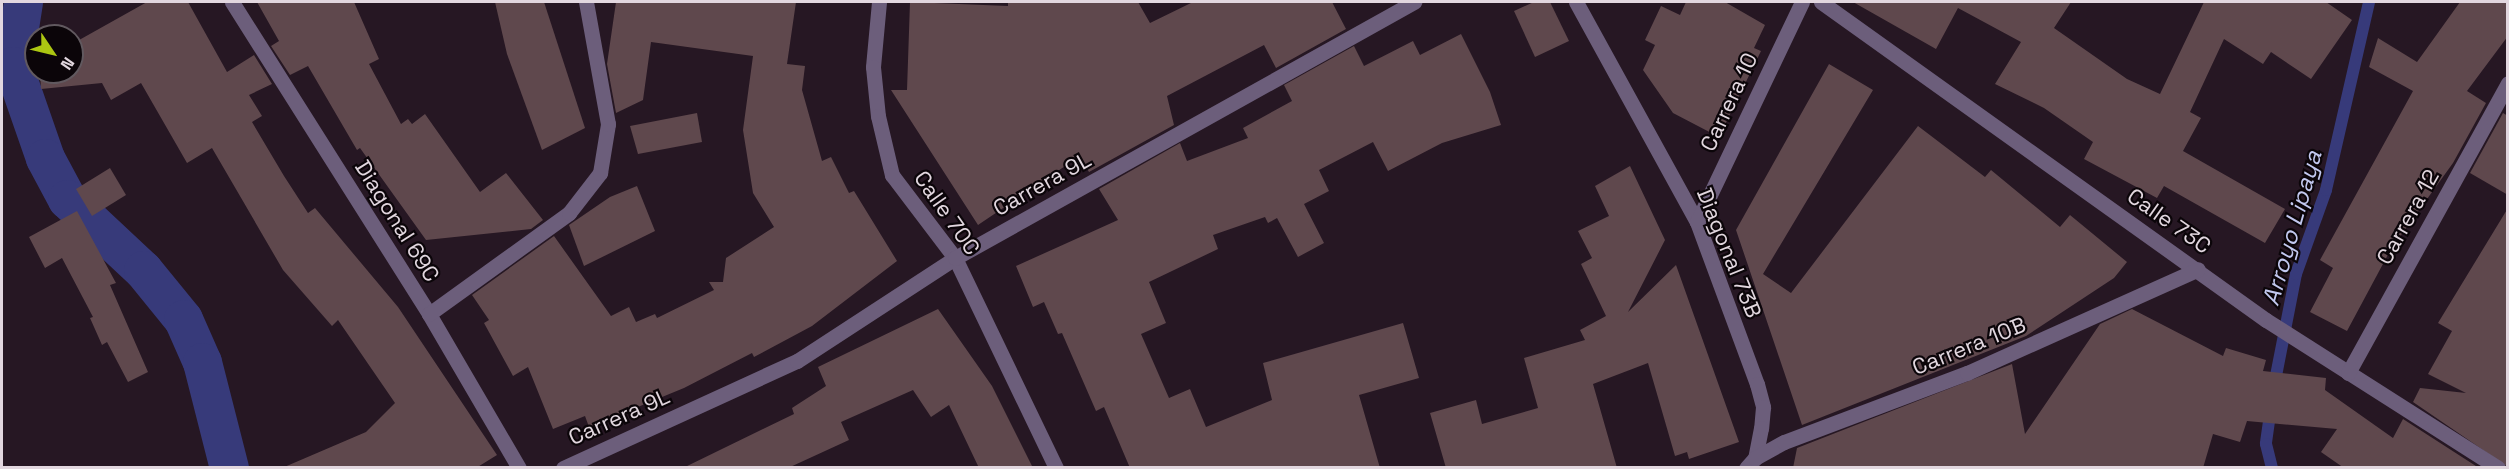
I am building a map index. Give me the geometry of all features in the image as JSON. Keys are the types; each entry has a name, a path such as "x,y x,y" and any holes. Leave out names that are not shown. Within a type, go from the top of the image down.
{"street":[{"name":"Diagonal 69C","path":"232,2 429,314 519,468"},
{"path":"429,314 569,213 600,173 608,124 585,2"},
{"name":"Calle 70C","path":"879,2 873,67 878,116 892,175 955,258 1056,468"},
{"name":"Carrera 9L","path":"563,468 797,361 955,258 1414,2"},
{"name":"Diagonal 73B","path":"1576,2 1697,222 1763,407 1750,463"},
{"name":"Carrera 10","path":"1697,222 1802,2"},
{"name":"Calle 73C","path":"1821,2 2198,269 2266,320 2498,468"},
{"name":"Carrera 12","path":"2348,373 2508,83"},
{"name":"Carrera 10B","path":"1750,463 1784,442 1967,373 2198,269"}],"building":[{"path":"147,2 188,2 227,72 254,55 272,84 249,95 262,116 252,122 284,176 308,213 315,208 398,307 497,455 476,468 282,468 366,432 395,403 338,320 332,326 283,270 212,148 187,163 141,83 111,100 102,83 41,89 41,84 84,84 84,37"},
{"path":"257,2 354,2 379,59 369,64 401,124 408,119 412,124 425,114 480,192 506,173 543,220 531,229 426,240 360,148 357,150 308,66 290,75 271,46 279,41"},
{"path":"495,2 544,2 585,128 542,150 507,54"},
{"path":"616,2 796,2 787,64 805,66 802,90 822,161 831,157 849,193 854,191 897,261 812,326 754,357 752,353 684,388 589,427 585,416 553,429 528,367 513,376 484,323 489,320 472,295 554,236 611,316 629,307 636,322 655,314 657,318 714,290 709,282 723,282 726,258 774,227 753,193 743,130 753,56 651,42 643,100 616,113 607,64"},
{"path":"910,2 1008,6 1008,2 1138,2 1150,23 1193,2 1332,2 1346,29 1276,68 1264,45 1167,96 1174,125 1089,172 1080,156 978,225 891,90 907,90"},
{"path":"1534,2 1550,2 1569,41 1535,57 1514,11"},
{"path":"1686,2 1725,2 1765,25 1754,48 1761,51 1719,137 1673,113 1643,70 1655,45 1645,40 1661,6 1680,15"},
{"path":"1853,2 2071,2 2054,28 2127,79 2160,94 2204,2 2326,2 2352,20 2311,79 2271,52 2263,64 2224,39 2190,112 2201,118 2183,151 2285,209 2265,243 2164,186 2157,198 2084,159 2093,142 2044,108 1995,84 2021,42 1958,8 1936,49"},
{"path":"2460,2 2508,2 2508,36 2467,91 2486,103 2453,163 2391,249 2347,331 2310,312 2333,268 2320,260 2413,91 2369,67 2378,38 2417,62"},
{"path":"1461,34 1490,92 1501,125 1442,143 1388,171 1373,142 1319,170 1329,191 1304,204 1324,243 1298,257 1277,218 1268,223 1265,217 1213,235 1218,249 1149,282 1166,323 1141,334 1169,398 1190,389 1206,427 1272,400 1263,363 1403,323 1419,378 1359,395 1380,468 1130,468 1104,407 1096,411 1062,333 1058,334 1044,302 1033,307 1016,266 1118,220 1099,189 1180,143 1187,161 1248,138 1243,128 1292,101 1284,85 1354,46 1364,66 1413,41 1420,55"},
{"path":"1829,64 1873,90 1763,274 1791,293 1918,126 1985,177 1991,170 2060,227 2070,215 2127,262 2114,278 2026,336 1802,425 1736,230"},
{"path":"697,113 702,142 638,154 630,126"},
{"path":"2503,113 2508,116 2508,195 2470,173"},
{"path":"1630,166 1665,240 1628,312 1676,265 1739,442 1689,459 1687,452 1675,456 1648,363 1593,384 1617,468 1446,468 1430,413 1476,400 1482,424 1538,408 1524,358 1585,340 1580,330 1606,316 1581,264 1592,258 1578,231 1609,216 1595,186"},
{"path":"110,168 126,195 92,216 76,189"},
{"path":"637,186 655,231 584,266 569,225 610,197"},
{"path":"2508,208 2508,467 2413,402 2420,388 2466,393 2428,374 2452,331 2438,323"},
{"path":"77,211 116,283 110,285 148,372 128,382 107,342 102,345 90,318 93,317 62,258 45,268 29,237"},
{"path":"938,309 992,386 1033,468 979,468 949,405 931,417 913,390 841,422 849,440 788,468 683,468 794,414 792,408 826,386 818,367"},
{"path":"2132,309 2223,356 2226,348 2266,360 2263,371 2326,378 2325,390 2393,438 2403,419 2479,468 2344,468 2321,452 2337,429 2247,421 2240,442 2213,434 2203,468 1793,468 1797,448 2012,364 2025,434 2100,324"}],"waterway":[{"path":"23,2 13,66 45,158 67,199 143,270 183,319 202,362 229,468"},
{"name":"Arroyo Lipaya","path":"2274,386 2296,274 2326,190 2369,2"},
{"name":"Arroyo Lipaya","path":"2271,407 2266,444 2272,468"}]}
